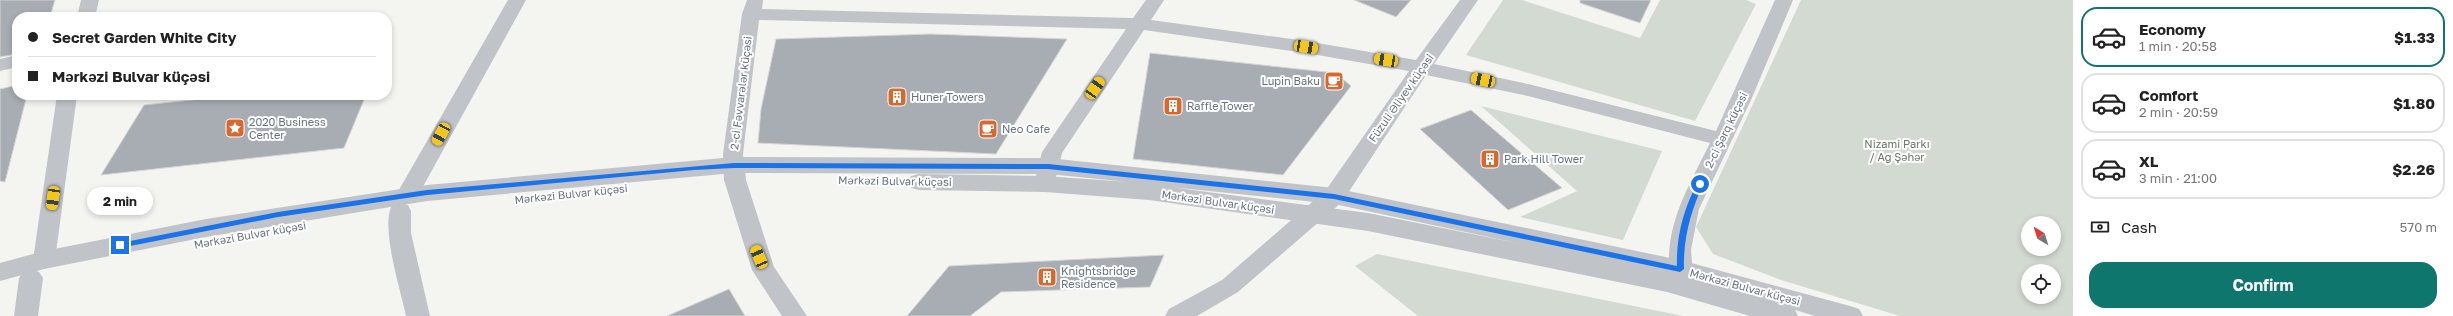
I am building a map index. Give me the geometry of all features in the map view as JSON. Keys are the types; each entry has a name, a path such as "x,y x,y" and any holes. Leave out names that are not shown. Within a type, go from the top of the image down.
{"street":[{"path":"87,12 90,0"},
{"path":"418,316 400,233 404,203 517,0"},
{"path":"1046,175 1052,152 1155,0"},
{"name":"Füzuli Əliyev küçəsi","path":"1177,316 1230,286 1255,266 1334,196 1381,124 1469,0"},
{"name":"2-ci Şərq küçəsi","path":"1681,278 1680,250 1688,209 1721,138 1741,100 1784,0"},
{"path":"753,7 1138,24 1306,47 1422,68 1528,90 1721,138"},
{"name":"2-ci Fəvvarələr küçəsi","path":"753,7 733,154 735,173 754,244 764,270 795,316"},
{"path":"0,65 12,62"},
{"path":"26,316 37,269 66,100"},
{"name":"Mərkəzi Bulvar küçəsi","path":"0,272 37,269 204,242 404,203 646,186 735,173 1046,175 1334,196 1681,278 1850,316"},
{"name":"Mərkəzi Bulvar küçəsi","path":"1046,175 1148,192 1368,222 1681,278 1785,316"},
{"name":"Mərkəzi Bulvar küçəsi","path":"0,286 37,269"}],"green space":[{"path":"1503,0 1522,0 1640,38 1660,0 1746,0 1756,4 1695,121 1466,55"},
{"name":"Nizami Parkı / Ağ Şəhər","path":"1801,0 2073,0 2073,316 1900,316 1781,280 1713,254 1696,227"},
{"path":"1481,106 1662,151 1623,240 1520,217 1577,191"},
{"path":"1377,254 1683,316 1418,316 1355,266"}],"building":[{"path":"0,0 55,0 51,12 12,12 12,55 0,57"},
{"path":"1354,0 1411,0 1396,17"},
{"path":"1580,0 1651,0 1640,23 1580,3"},
{"name":"Huner Towers","path":"931,34 1067,39 996,154 758,143 761,109 776,39"},
{"path":"1150,53 1336,73 1351,86 1283,175 1133,159"},
{"path":"12,86 12,100 26,100 5,182 0,181 0,89"},
{"path":"191,100 364,100 344,148 101,175 144,105"},
{"name":"Park Hill Tower","path":"1471,110 1562,188 1508,210 1420,129"},
{"name":"Knightsbridge Residence","path":"1164,255 1150,287 1001,292 970,316 907,316 949,266"},
{"path":"729,289 745,316 667,316"}],"place":[{"name":"Lupin Baku","path":"1334,81"},
{"name":"Huner Towers","path":"897,97"},
{"name":"Raffle Tower","path":"1173,106"},
{"name":"2020 Business Center","path":"235,128"},
{"name":"Neo Cafe","path":"988,129"},
{"name":"Park Hill Tower","path":"1490,159"},
{"name":"Knightsbridge Residence","path":"1047,277"}],"route":[{"path":"120,245 278,214 427,193 694,168 734,165 1048,166 1334,196 1626,259 1680,269 1680,250 1688,209 1700,184"}]}
